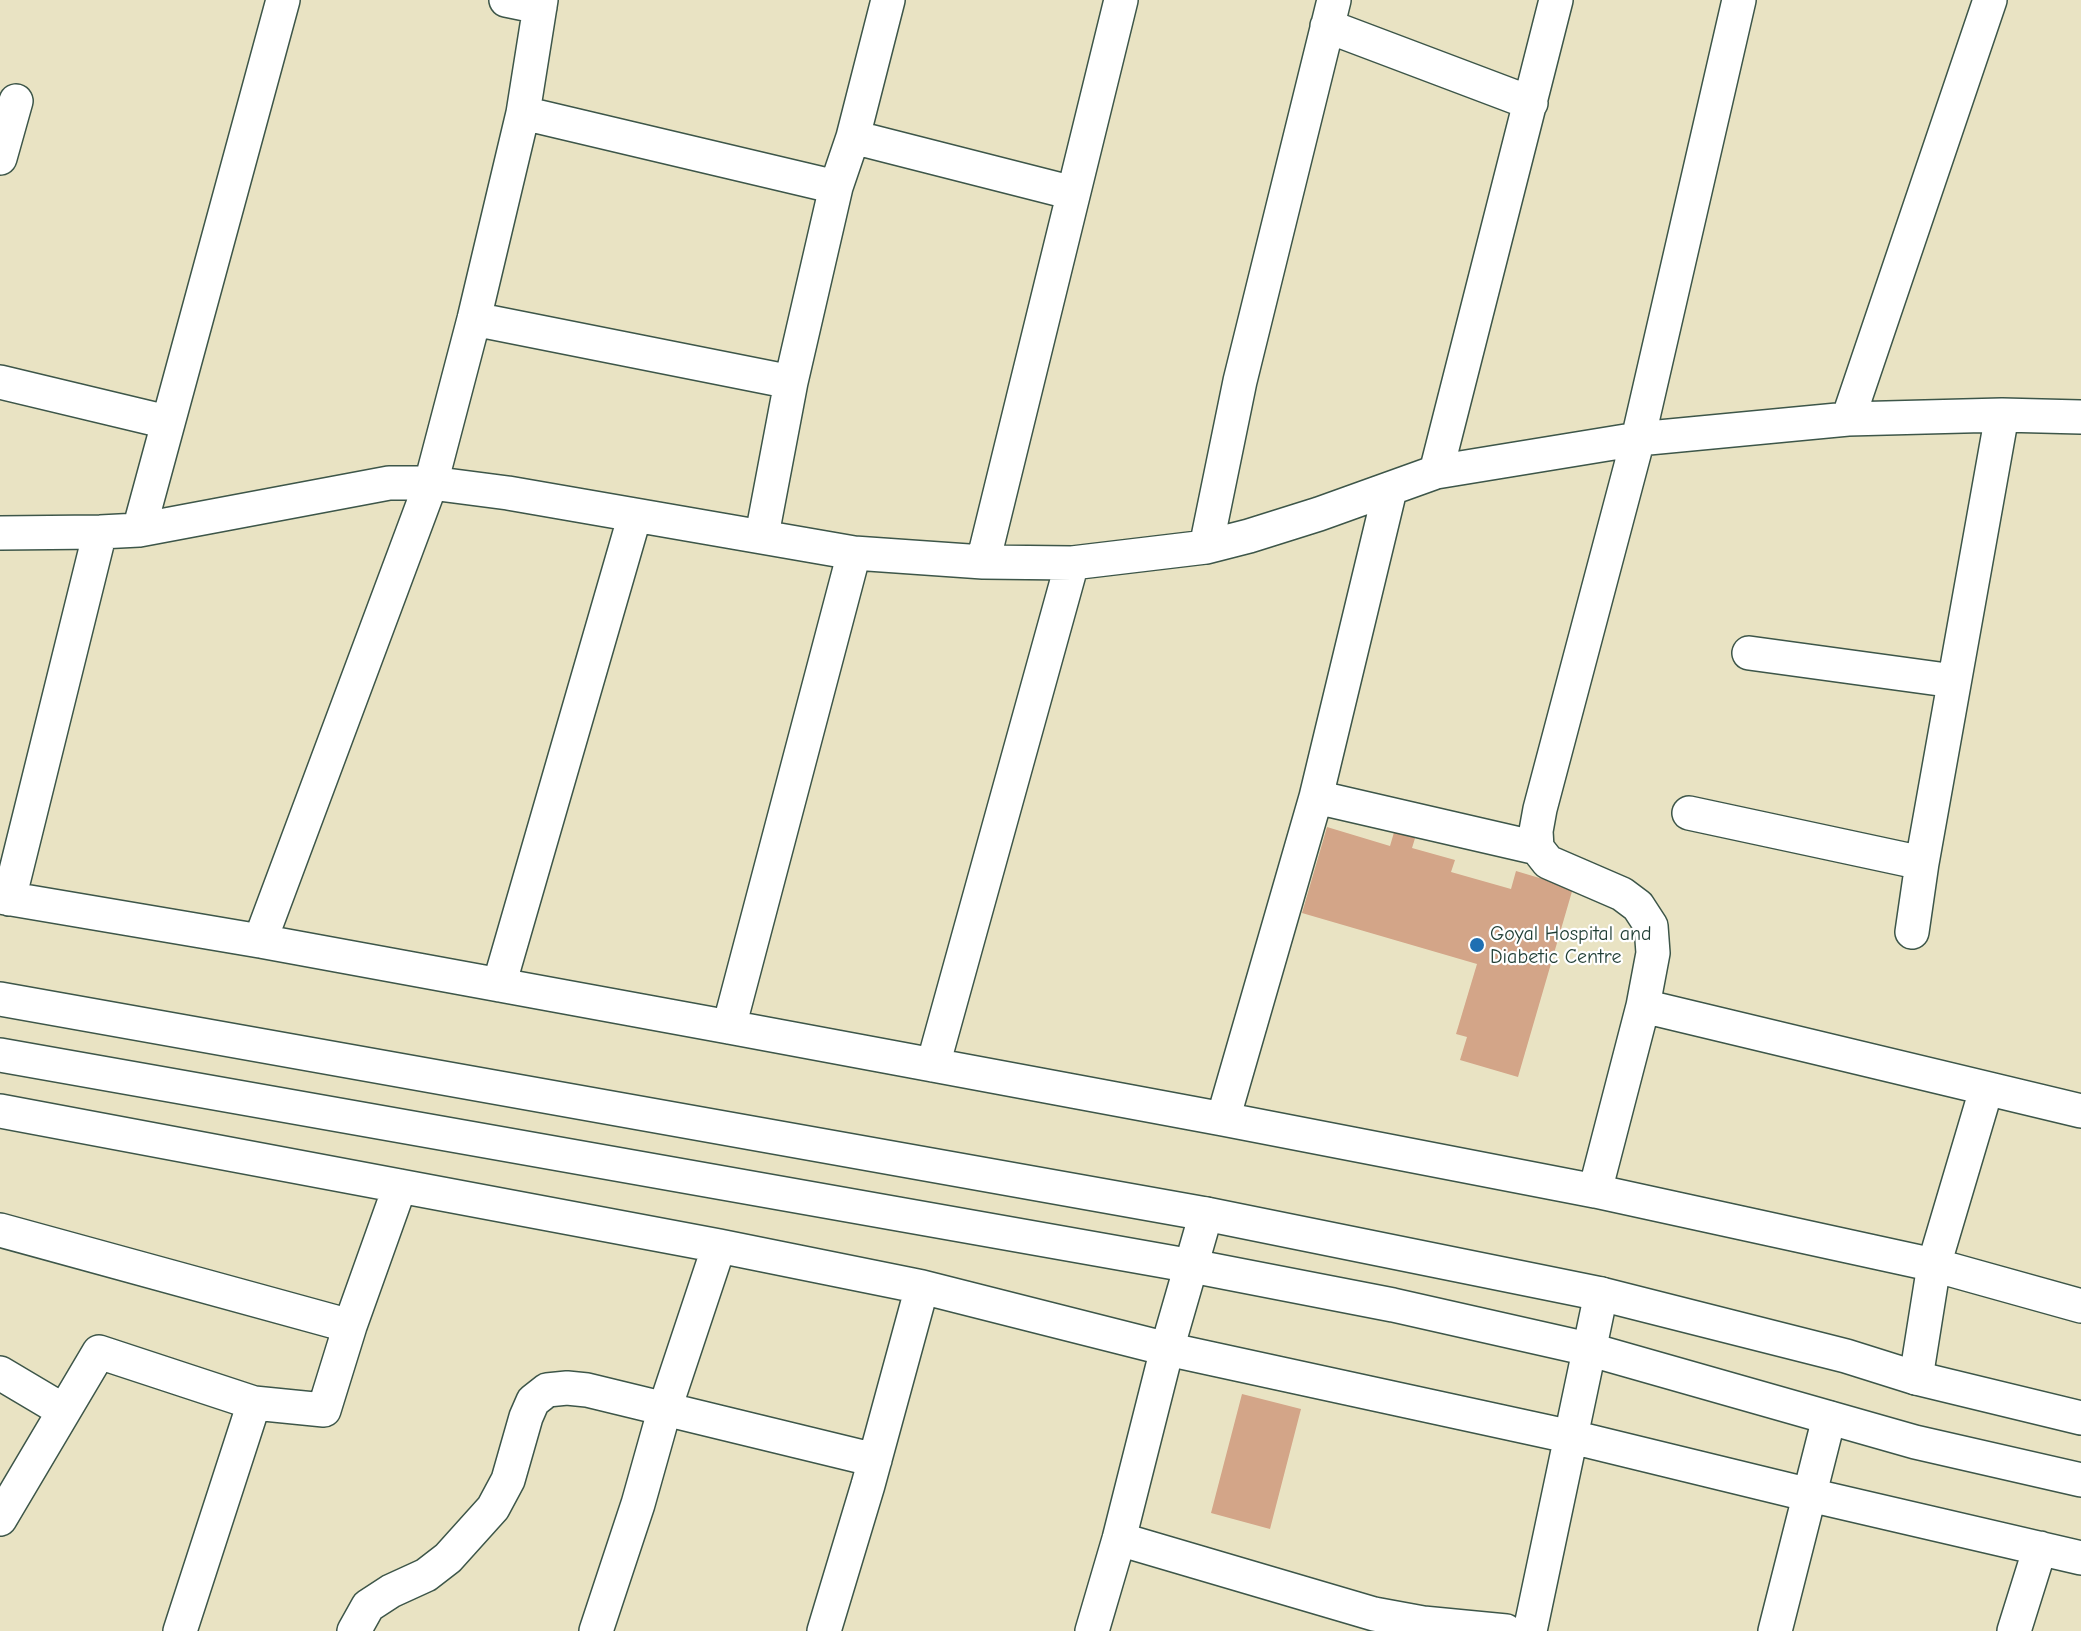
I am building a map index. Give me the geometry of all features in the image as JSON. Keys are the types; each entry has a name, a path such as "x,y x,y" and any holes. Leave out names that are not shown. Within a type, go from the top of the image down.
{"street":[{"path":"139,530 283,0"},
{"path":"260,941 431,483 474,319 523,113 540,3 506,0"},
{"path":"762,536 791,382 836,187 853,137 888,0"},
{"path":"983,561 1121,0"},
{"path":"1436,472 1556,0"},
{"path":"1595,1191 1643,1006 1653,953 1651,926 1638,906 1614,890 1548,862 1537,848 1536,831 1638,439 1739,0"},
{"path":"1848,419 1990,0"},
{"path":"1206,547 1240,381 1330,13 1531,104"},
{"path":"0,158 16,101"},
{"path":"523,113 836,187"},
{"path":"853,137 1073,193"},
{"path":"474,319 791,382"},
{"path":"0,382 167,422"},
{"path":"1912,932 1922,863 2002,415"},
{"path":"0,533 139,530 389,483 431,483 508,493 854,553 983,561 1072,563 1206,547 1250,536 1390,490 1436,472 1638,439 1848,419 2002,415 2081,417"},
{"path":"1223,1119 1316,797 1390,490"},
{"path":"499,985 635,515"},
{"path":"100,532 4,898 260,941 729,1027 1595,1191 1934,1265 2081,1306"},
{"path":"729,1027 854,553"},
{"path":"933,1065 1072,563"},
{"path":"1749,653 1954,681"},
{"path":"1316,797 1537,848"},
{"path":"1689,813 1922,863"},
{"path":"0,999 1206,1214 1601,1294 1846,1356 1916,1378 2081,1418"},
{"path":"1643,1006 2081,1112"},
{"path":"0,1055 1192,1266 1394,1305 1588,1348 1829,1419 1915,1442 2081,1480"},
{"path":"1916,1378 1934,1265 1986,1090"},
{"path":"0,1111 719,1246 922,1287 1167,1348 1572,1437 1810,1496 2081,1558"},
{"path":"0,1519 99,1352 254,1403 324,1410 350,1326 400,1186"},
{"path":"1092,1631 1119,1539 1167,1348 1206,1214"},
{"path":"0,1230 350,1326"},
{"path":"596,1631 638,1504 665,1408 719,1246"},
{"path":"824,1631 875,1460 922,1287"},
{"path":"1530,1631 1601,1294"},
{"path":"0,1373 64,1411"},
{"path":"354,1631 368,1606 391,1591 426,1575 448,1558 493,1508 508,1480 526,1417 533,1401 547,1390 567,1388 587,1390 875,1460"},
{"path":"180,1631 254,1403"},
{"path":"1775,1631 1829,1419"},
{"path":"1119,1539 1374,1614 1424,1623 1506,1631"},
{"path":"2014,1631 2040,1548"}],"building":[{"path":"1327,827 1390,846 1395,829 1416,835 1412,848 1455,860 1451,872 1511,889 1516,871 1573,888 1518,1077 1460,1060 1467,1037 1456,1034 1477,964 1302,913"},
{"path":"1242,1394 1301,1409 1270,1529 1211,1513"}],"place":[{"name":"Goyal Hospital and Diabetic Centre","path":"1477,945"}]}
